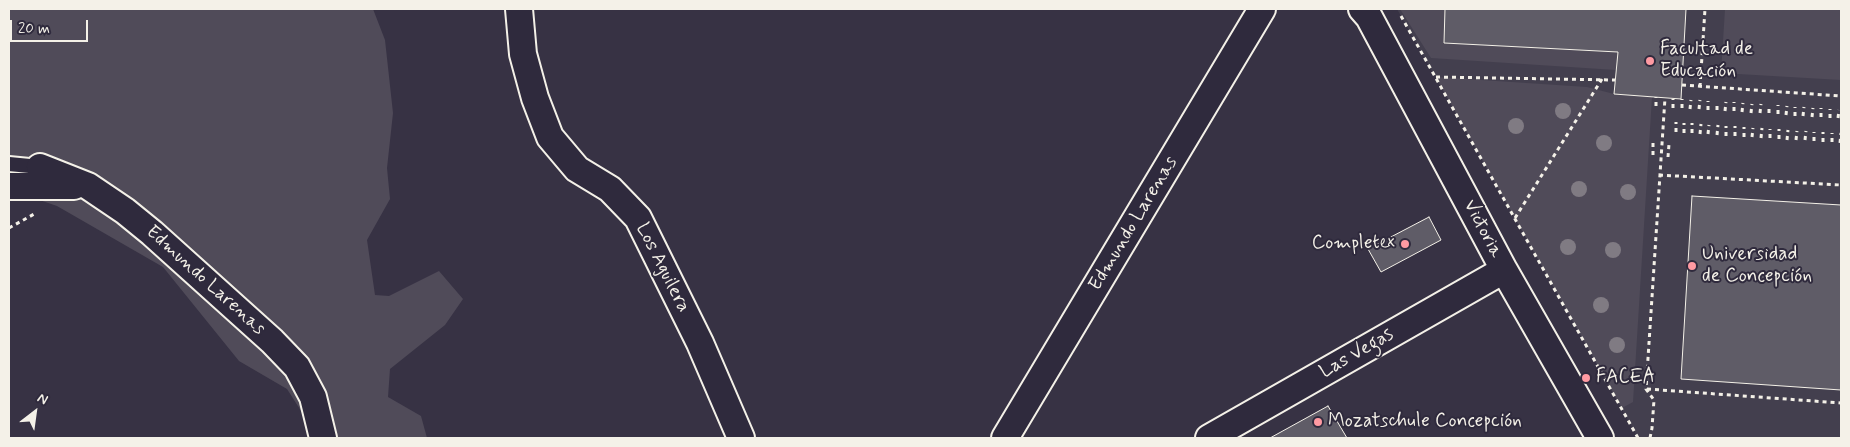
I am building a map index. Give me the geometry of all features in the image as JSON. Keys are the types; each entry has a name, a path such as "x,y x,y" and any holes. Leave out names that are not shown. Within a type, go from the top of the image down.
{"street":[{"name":"Los Aguilera","path":"519,9 524,54 534,98 550,137 578,169 610,189 638,218 700,343 741,438"},
{"name":"Edmundo Larenas","path":"1005,438 1262,9"},
{"name":"Victoria","path":"1366,11 1504,270 1600,438"},
{"name":"Edmundo Larenas","path":"40,167 88,186 125,211 272,341 297,367 313,397 323,438"},
{"path":"9,186 88,186"},
{"name":"Las Vegas","path":"1209,438 1504,270"}],"lane":[{"path":"9,164 40,167"}],"path":[{"path":"1397,9 1638,438"},
{"path":"1700,87 1705,9"},
{"path":"1436,77 1615,80"},
{"path":"1515,218 1602,79"},
{"path":"1682,85 1841,96"},
{"path":"1656,97 1656,106"},
{"path":"1650,438 1654,400 1646,389 1665,98"},
{"path":"1673,99 1673,108"},
{"path":"1682,99 1682,108"},
{"path":"1690,109 1691,100"},
{"path":"1699,109 1700,100"},
{"path":"1708,101 1708,110"},
{"path":"1717,102 1717,110"},
{"path":"1725,111 1726,102"},
{"path":"1734,102 1734,111"},
{"path":"1742,112 1743,103"},
{"path":"1751,113 1752,104"},
{"path":"1760,113 1761,104"},
{"path":"1769,105 1769,114"},
{"path":"1778,106 1778,114"},
{"path":"1786,114 1787,106"},
{"path":"1795,107 1795,116"},
{"path":"1803,116 1804,107"},
{"path":"1812,108 1812,117"},
{"path":"1821,108 1821,117"},
{"path":"1830,109 1830,118"},
{"path":"1838,118 1839,110"},
{"path":"1676,122 1676,132"},
{"path":"1684,123 1684,133"},
{"path":"1692,124 1692,133"},
{"path":"1700,134 1701,124"},
{"path":"1708,134 1709,125"},
{"path":"1717,135 1718,125"},
{"path":"1726,126 1726,136"},
{"path":"1735,126 1735,136"},
{"path":"1744,127 1744,137"},
{"path":"1752,137 1753,128"},
{"path":"1761,138 1762,128"},
{"path":"1770,129 1770,138"},
{"path":"1779,129 1779,139"},
{"path":"1787,140 1788,130"},
{"path":"1796,140 1797,131"},
{"path":"1805,140 1806,131"},
{"path":"1814,132 1814,141"},
{"path":"1823,132 1823,142"},
{"path":"1832,133 1832,142"},
{"path":"1840,143 1841,133"},
{"path":"1653,143 1653,155"},
{"path":"1668,156 1669,144"},
{"path":"1659,175 1841,185"},
{"path":"1646,389 1841,403"}],"shaded area":[{"path":"9,9 373,9 385,40 393,113 387,168 390,199 367,240 375,295 389,296 439,271 463,299 445,325 390,369 388,397 421,416 427,438 314,438 312,428 287,389 239,361 163,267 57,206 25,195 9,194"},
{"name":"Universidad de Concepción","path":"1397,9 1841,9 1841,438 1638,438"},
{"path":"1400,9 1445,9 1444,43 1618,52 1616,70 1431,58"},
{"path":"1725,9 1841,9 1841,80 1721,73"},
{"path":"1436,77 1587,87 1614,94 1652,97 1633,402 1622,408"}],"building":[{"name":"Facultad de Educación","path":"1445,9 1686,9 1681,99 1614,94 1618,52 1444,43"},
{"path":"1692,196 1841,205 1841,390 1681,379"},
{"name":"Completex","path":"1429,217 1441,240 1381,272 1368,249"},
{"name":"Mozatschule Concepción","path":"1328,406 1347,438 1270,438"}],"place":[{"name":"Facultad de Educación","path":"1650,61"},
{"name":"Completex","path":"1405,244"},
{"name":"Universidad de Concepción","path":"1692,266"},
{"name":"FACEA","path":"1586,378"},
{"name":"Mozatschule Concepción","path":"1318,422"}]}
